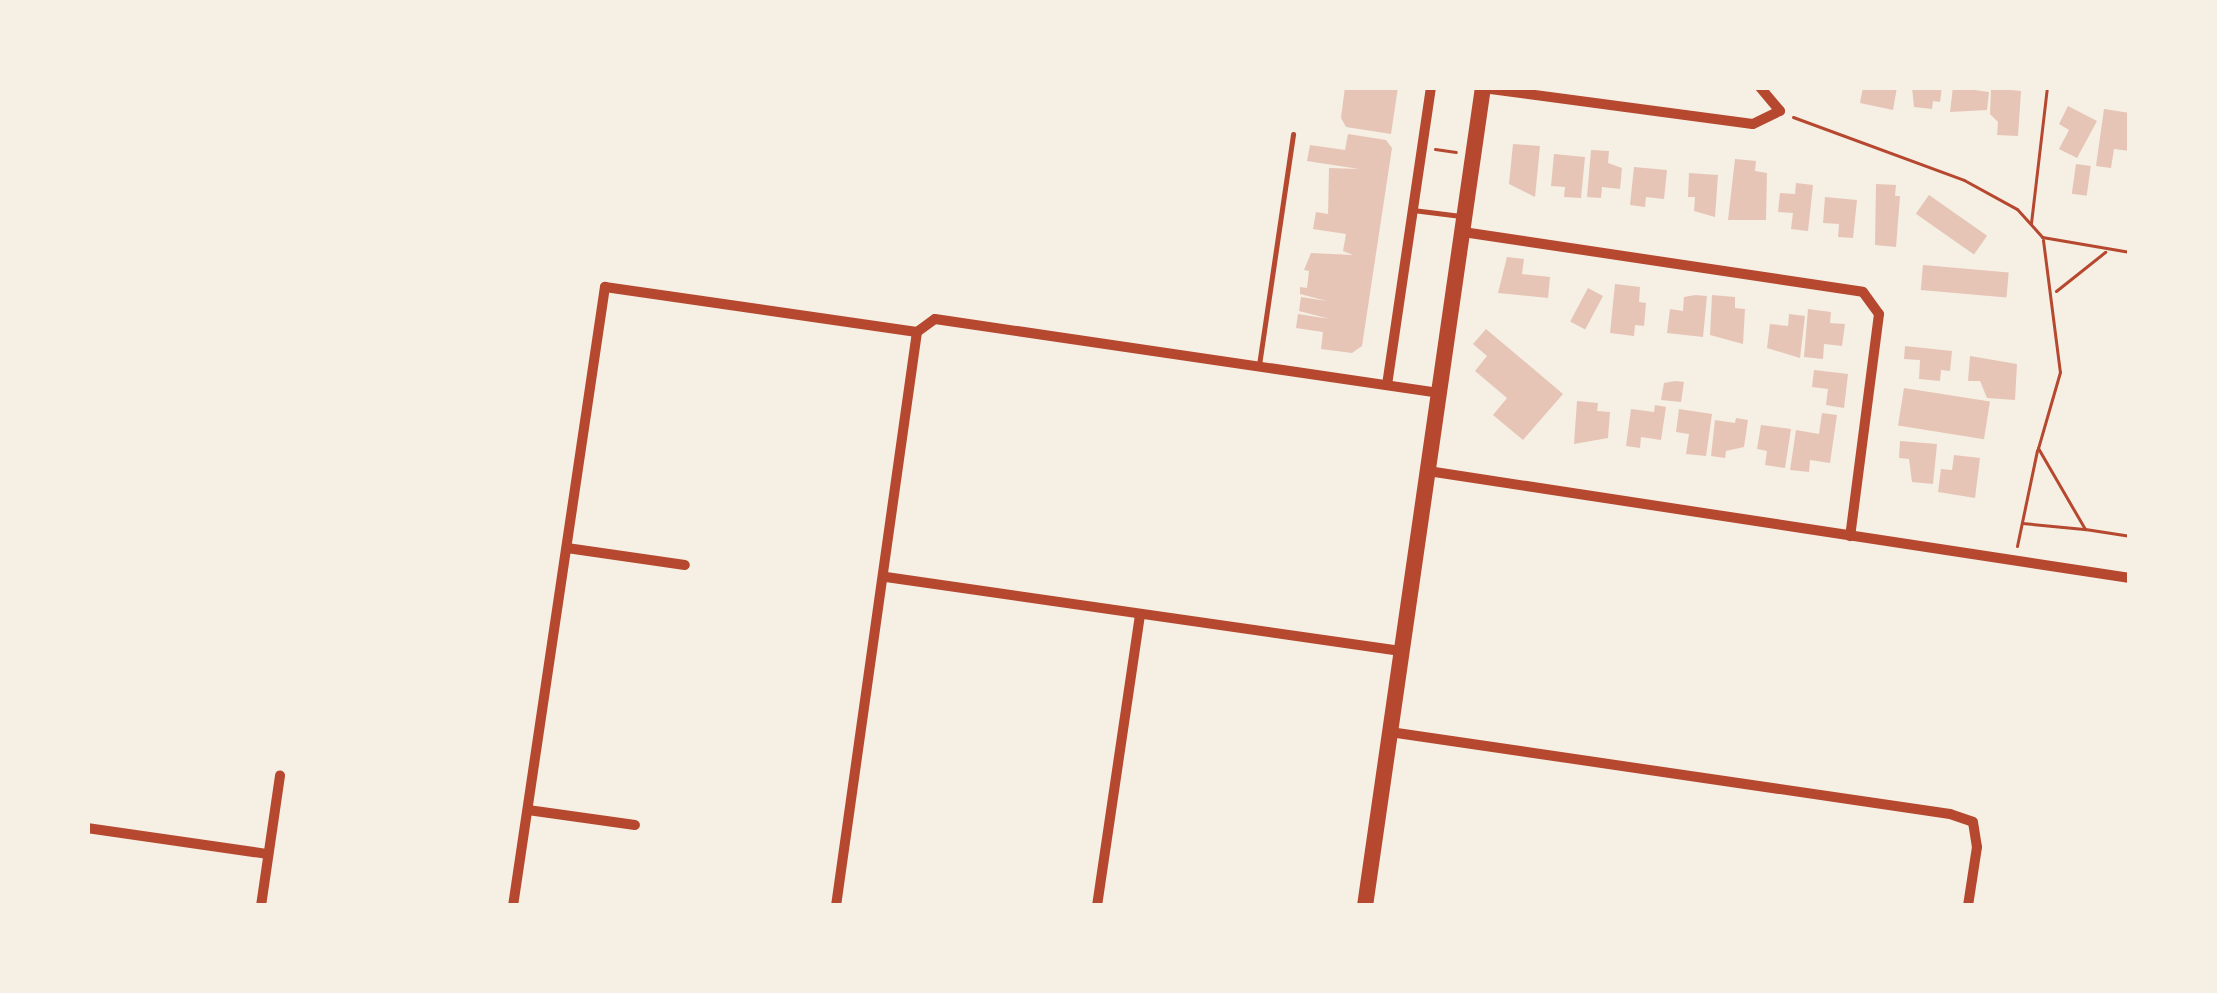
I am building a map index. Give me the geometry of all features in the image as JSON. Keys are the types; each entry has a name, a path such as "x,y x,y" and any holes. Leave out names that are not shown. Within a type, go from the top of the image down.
{"main road":[{"path":"1365,906 1483,87"}],"street":[{"path":"1388,385 1431,87"},
{"path":"1483,87 1754,124 1780,111 1760,87"},
{"path":"1600,103 1602,87"},
{"path":"1464,224 1863,292 1879,314 1850,536"},
{"path":"513,906 605,287 917,332"},
{"path":"836,906 917,332 934,319 1438,393"},
{"path":"1428,471 2130,578"},
{"path":"567,548 685,565"},
{"path":"886,577 1401,651"},
{"path":"1097,906 1140,614"},
{"path":"1390,732 1950,814 1973,822 1977,847 1968,906"},
{"path":"261,906 280,775"},
{"path":"528,810 635,824"},
{"path":"87,828 268,854"}],"lane":[{"path":"1259,365 1293,134"},
{"path":"1413,210 1464,224"}],"path":[{"path":"2031,225 2047,87"},
{"path":"1780,111 1964,181 2017,209 2042,237 2060,372 2020,523 2015,563"},
{"path":"1422,147 1474,154"},
{"path":"2042,237 2130,252"},
{"path":"2053,293 2106,251"},
{"path":"2038,448 2085,529"},
{"path":"2020,523 2130,536"}],"building":[{"path":"1345,87 1398,87 1391,134 1346,127 1341,118"},
{"path":"1863,87 1897,87 1893,110 1860,103"},
{"path":"1912,87 1942,87 1940,102 1933,101 1932,109 1914,107"},
{"path":"1953,87 1989,92 1987,110 1950,112"},
{"path":"1991,88 2021,91 2018,136 1997,135 1998,122 1990,114"},
{"path":"2068,106 2097,121 2077,158 2059,149 2069,130 2059,124"},
{"path":"2104,109 2130,113 2130,151 2114,149 2111,168 2096,166"},
{"path":"1348,134 1386,140 1392,148 1362,346 1352,353 1321,349 1323,332 1296,328 1298,314 1330,319 1299,311 1301,297 1327,301 1300,294 1300,287 1307,288 1309,271 1304,270 1311,253 1353,255 1343,251 1346,234 1313,229 1316,212 1328,214 1329,168 1359,169 1307,161 1310,145 1345,150"},
{"path":"1513,144 1540,146 1535,197 1509,184"},
{"path":"1591,150 1609,151 1608,163 1622,168 1620,189 1602,187 1601,198 1587,197"},
{"path":"1554,154 1585,157 1581,198 1564,197 1565,187 1551,186"},
{"path":"1735,159 1756,161 1755,171 1767,173 1766,220 1728,220"},
{"path":"2076,164 2091,166 2087,196 2072,194"},
{"path":"1634,167 1667,170 1664,199 1646,197 1645,207 1630,205"},
{"path":"1689,173 1718,175 1715,217 1694,211 1695,197 1688,197"},
{"path":"1796,183 1813,185 1808,231 1791,229 1793,213 1778,212 1780,193 1795,194"},
{"path":"1876,184 1896,185 1895,196 1900,196 1896,247 1875,245"},
{"path":"1929,195 1987,236 1974,255 1916,214"},
{"path":"1825,197 1857,200 1853,238 1838,237 1839,224 1823,223"},
{"path":"1507,257 1524,259 1522,274 1550,277 1548,298 1498,293"},
{"path":"1923,265 2009,272 2006,297 1921,290"},
{"path":"1615,284 1640,287 1639,302 1646,303 1644,326 1635,325 1634,336 1610,333"},
{"path":"1588,288 1603,296 1585,330 1570,322"},
{"path":"1712,295 1735,297 1735,308 1745,309 1743,344 1710,335"},
{"path":"1707,296 1703,337 1667,333 1670,309 1683,311 1684,297"},
{"path":"1808,309 1831,312 1830,323 1845,324 1842,346 1824,344 1823,359 1804,357"},
{"path":"1789,314 1805,316 1800,358 1767,348 1770,324 1788,326"},
{"path":"1486,329 1563,394 1523,440 1493,415 1507,398 1475,371 1487,356 1473,344"},
{"path":"1905,346 1952,351 1950,371 1941,370 1940,381 1919,379 1920,360 1904,359"},
{"path":"1970,356 2017,364 2015,400 1987,398 1980,381 1968,381"},
{"path":"1814,370 1848,374 1844,408 1826,405 1828,389 1812,387"},
{"path":"1684,382 1681,402 1661,400 1664,383"},
{"path":"1904,388 1990,402 1984,439 1898,426"},
{"path":"1577,401 1598,403 1597,411 1610,412 1608,438 1574,444"},
{"path":"1655,405 1666,407 1661,440 1641,437 1640,448 1626,446 1631,409 1654,412"},
{"path":"1679,409 1712,414 1706,456 1686,454 1689,434 1676,432"},
{"path":"1822,413 1837,415 1830,463 1810,460 1809,472 1790,470 1796,430 1819,434"},
{"path":"1736,418 1748,420 1744,447 1726,451 1725,458 1711,456 1715,420 1735,423"},
{"path":"1761,425 1791,429 1785,468 1765,465 1767,451 1757,449"},
{"path":"1900,441 1937,444 1933,484 1912,482 1909,459 1899,458"},
{"path":"1954,455 1980,458 1975,498 1938,492 1941,469 1952,470"}]}
